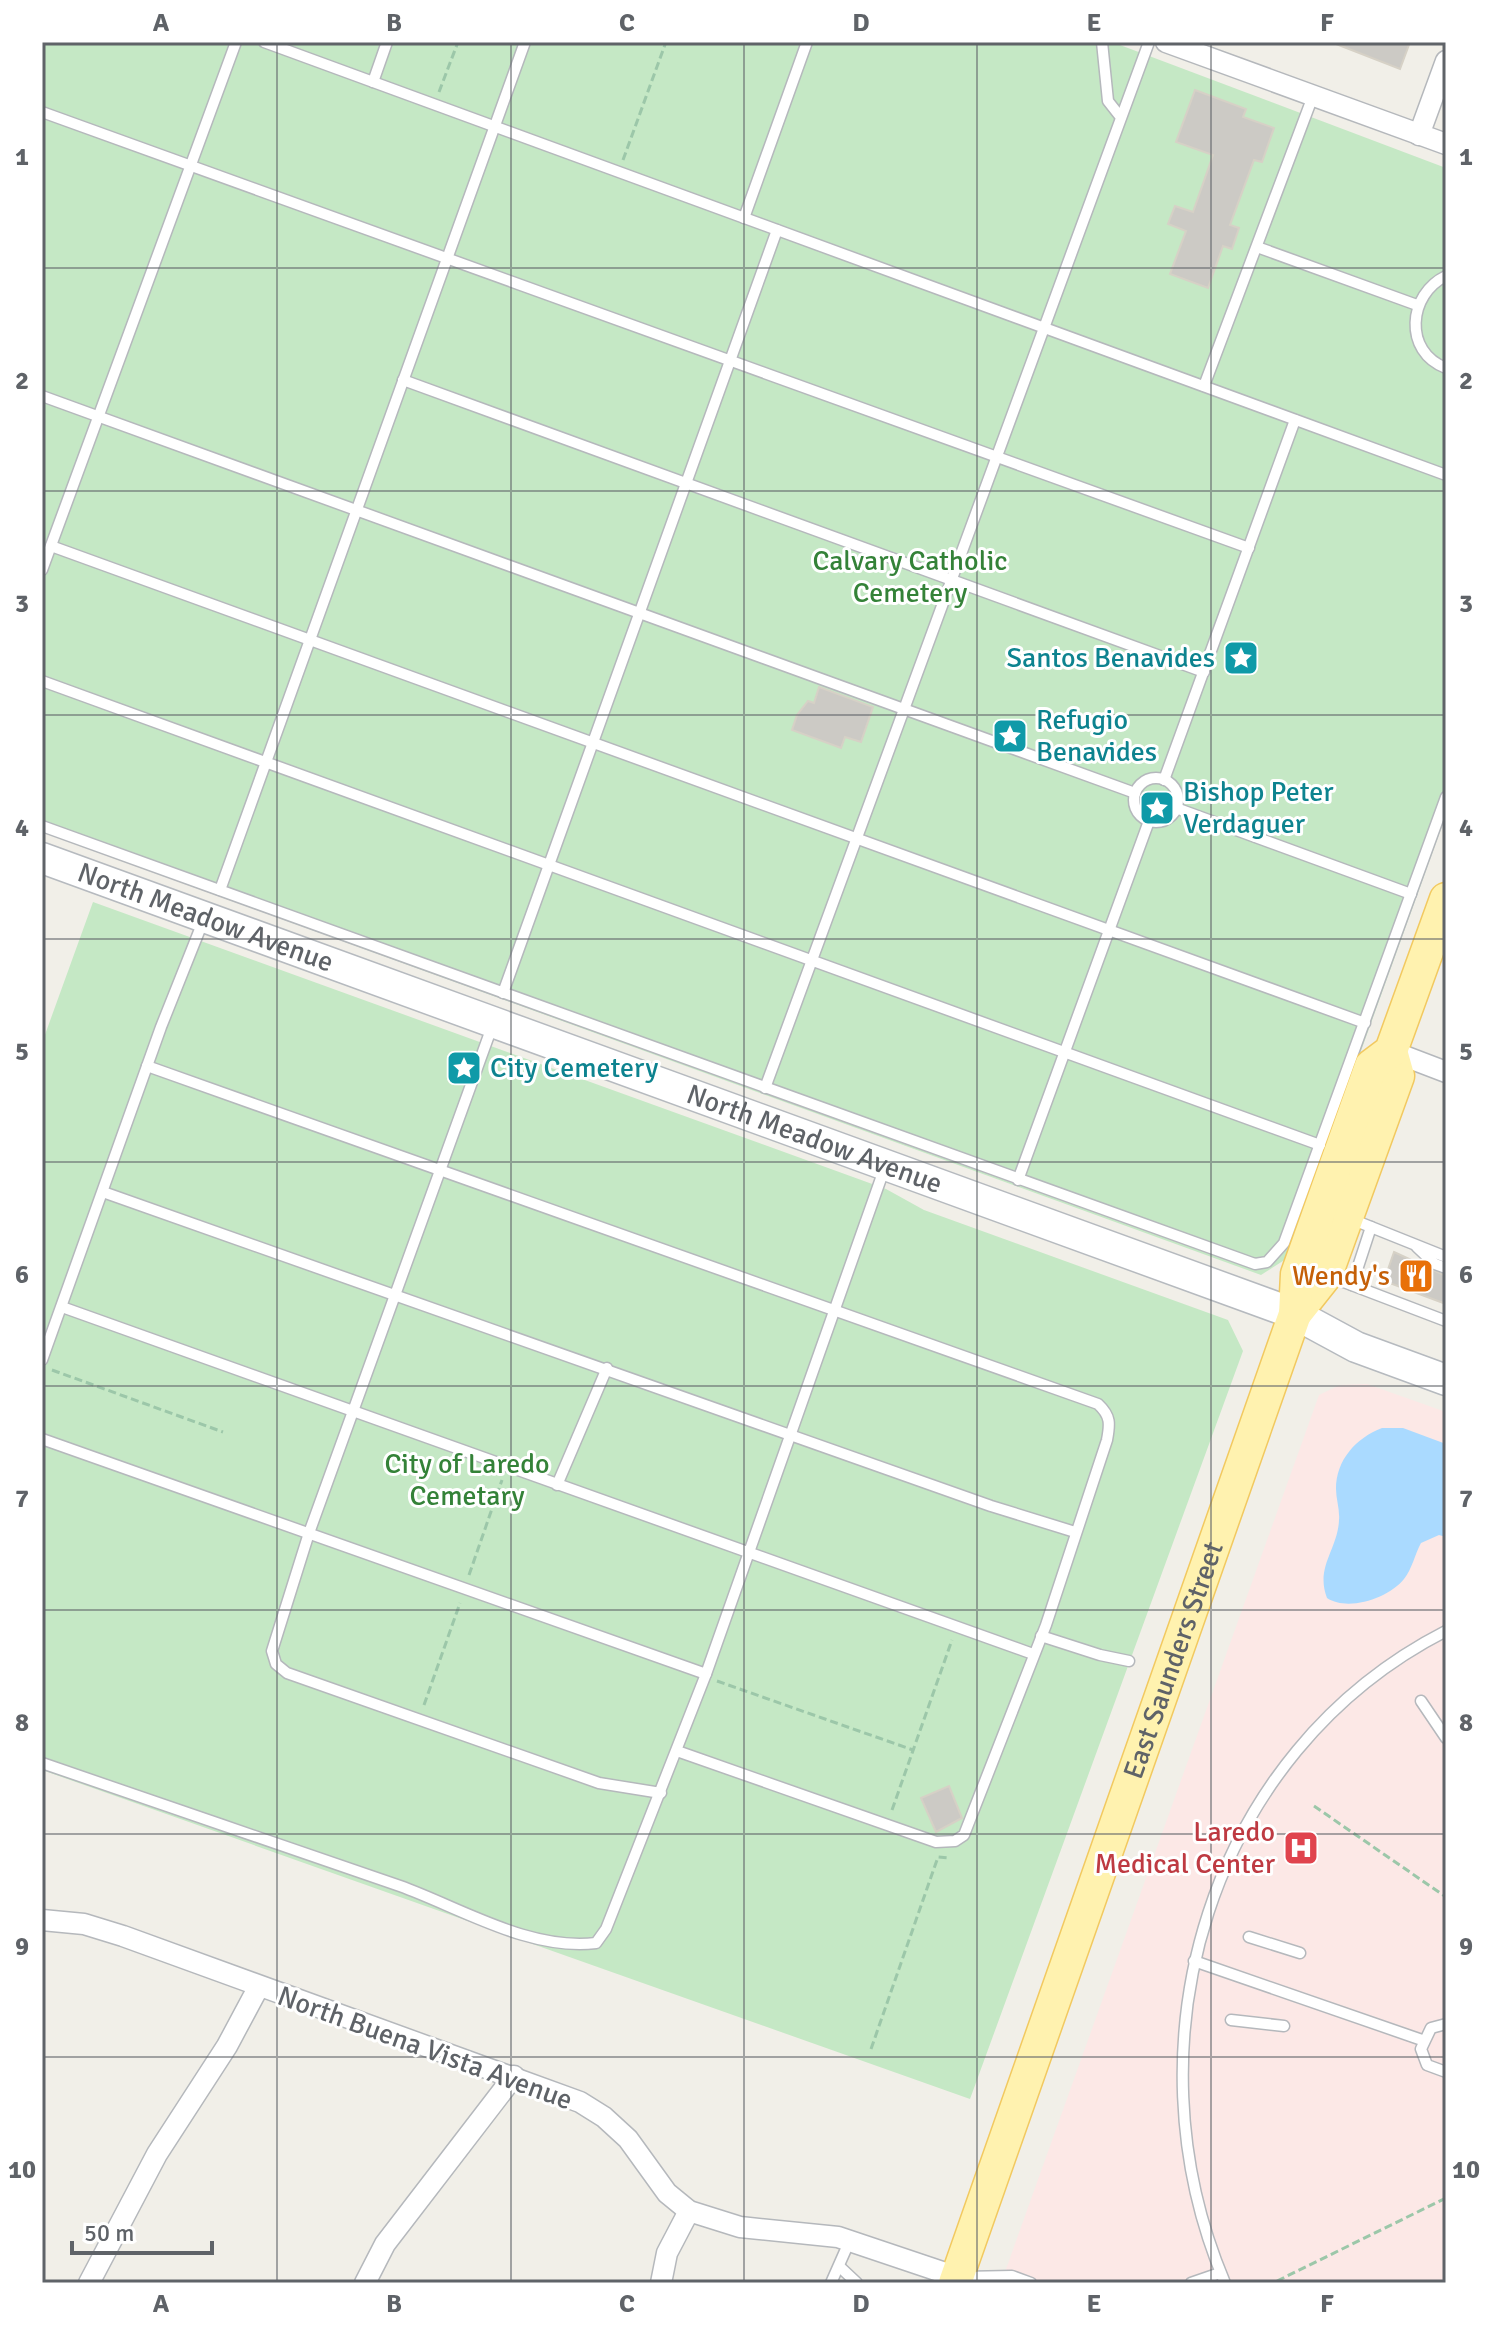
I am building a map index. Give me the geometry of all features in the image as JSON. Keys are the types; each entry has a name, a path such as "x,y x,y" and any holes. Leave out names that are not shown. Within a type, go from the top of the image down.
{"main road":[{"name":"North Meadow Avenue","path":"42,858 1295,1314 1356,1347 1446,1380"},
{"name":"East Saunders Street","path":"958,2281 1295,1314 1297,1274 1371,1066 1391,1051 1446,899"},
{"name":"East Saunders Street","path":"1295,1314 1339,1280 1359,1223 1398,1076 1391,1051"}],"street":[{"path":"1166,42 1446,144"},
{"path":"1419,135 1446,61"},
{"path":"1391,1051 1446,1072"},
{"name":"North Buena Vista Avenue","path":"42,1920 84,1924 123,1936 258,1988 514,2076 580,2102 604,2117 628,2139 667,2193 689,2211 740,2227 796,2230 850,2240 958,2281"},
{"path":"89,2283 157,2154 227,2046 258,1988"},
{"path":"365,2283 385,2244 514,2076"},
{"path":"661,2283 667,2253 689,2211"}],"lane":[{"path":"42,570 236,42"},
{"path":"264,42 1446,475"},
{"path":"373,82 387,42"},
{"path":"220,890 525,42"},
{"path":"744,218 807,42"},
{"path":"1102,42 1108,101 1119,115"},
{"path":"765,1088 1119,115 1149,42"},
{"path":"1204,386 1313,96"},
{"path":"42,112 1249,548"},
{"path":"503,993 777,230"},
{"path":"1257,247 1417,305"},
{"path":"1446,276 1424,293 1417,305 1415,324 1418,341 1427,356 1446,368"},
{"path":"403,380 1204,672"},
{"path":"42,396 1135,793"},
{"path":"1164,780 1295,420"},
{"path":"51,546 1365,1023"},
{"path":"42,681 1320,1145"},
{"path":"1150,779 1164,780 1177,795 1176,808 1168,818 1149,821 1136,810 1135,793 1150,779"},
{"path":"42,826 1255,1264 1267,1262 1284,1243 1446,797"},
{"path":"1176,808 1411,894"},
{"path":"1018,1180 1149,821"},
{"path":"45,1364 147,1066 204,918"},
{"path":"493,1022 309,1533 272,1651 276,1664 287,1673 585,1778 661,1793"},
{"path":"147,1066 1098,1404 1107,1412 1111,1422 1107,1440 1041,1636 964,1835 955,1841 936,1842 677,1751"},
{"path":"42,1763 404,1888 515,1932 574,1946 596,1943 606,1929 677,1751 711,1677 749,1554 886,1166"},
{"path":"103,1192 792,1432 991,1506 1075,1532"},
{"path":"1359,1223 1446,1257"},
{"path":"1413,1243 1435,1264 1446,1268"},
{"path":"1339,1280 1446,1321"},
{"path":"62,1307 1033,1654"},
{"path":"557,1485 607,1368"},
{"path":"42,1439 711,1677"},
{"path":"1191,2283 1222,2278 1196,2200 1181,2101 1182,2034 1194,1961 1225,1868 1272,1786 1300,1748 1343,1705 1402,1657 1445,1633"},
{"path":"1041,1636 1129,1661"},
{"path":"1421,1701 1446,1738"},
{"path":"1249,1937 1300,1953"},
{"path":"1194,1961 1422,2040"},
{"path":"1231,2020 1284,2026"},
{"path":"1446,2024 1431,2028 1422,2040 1422,2057 1427,2065 1446,2072"},
{"path":"831,2283 841,2268 850,2240"},
{"path":"841,2268 841,2283"},
{"path":"841,2268 857,2283"},
{"path":"958,2281 1012,2276 1031,2283"}],"path":[{"path":"438,96 458,42"},
{"path":"622,163 666,42"},
{"path":"45,1364 223,1432"},
{"path":"467,1583 504,1475"},
{"path":"422,1712 462,1596"},
{"path":"889,1817 954,1634"},
{"path":"711,1677 913,1750"},
{"path":"1314,1806 1446,1897"},
{"path":"871,2049 938,1857 955,1857"},
{"path":"1277,2281 1446,2198"}],"shaded area":[{"name":"Laredo Medical Center","path":"1367,1384 1446,1412 1446,2283 1001,2283 1319,1395 1340,1385"}],"green space":[{"name":"Calvary Catholic Cemetery","path":"42,42 1112,42 1446,168 1446,815 1286,1259 1261,1275 42,832"},
{"name":"City of Laredo Cemetary","path":"93,902 886,1189 924,1210 1228,1320 1243,1351 970,2099 42,1770 42,1043"}],"water":[{"path":"1382,1428 1403,1428 1446,1444 1446,1537 1439,1535 1421,1543 1407,1575 1389,1592 1368,1601 1336,1602 1327,1598 1324,1577 1338,1530 1337,1478 1349,1451"}],"building":[{"path":"1331,42 1410,42 1400,69"},
{"path":"1195,90 1246,109 1243,117 1274,128 1262,162 1254,160 1230,225 1239,228 1232,249 1223,246 1208,288 1170,274 1186,231 1168,224 1175,206 1193,212 1213,155 1176,142"},
{"path":"819,687 873,707 861,742 845,737 841,748 792,730 797,715 808,701 814,703"},
{"path":"1156,792 1163,795 1166,802 1163,809 1156,812 1149,809 1146,802 1149,795"},
{"name":"Wendy's","path":"1394,1252 1446,1276 1446,1304 1384,1281"},
{"path":"949,1786 962,1818 936,1832 921,1798"}],"place":[{"name":"Santos Benavides","path":"1241,658"},
{"name":"Refugio Benavides","path":"1010,736"},
{"name":"Bishop Peter Verdaguer","path":"1157,808"},
{"name":"City Cemetery","path":"464,1068"},
{"name":"Wendy's","path":"1416,1276"},
{"name":"Laredo Medical Center","path":"1301,1848"}]}
